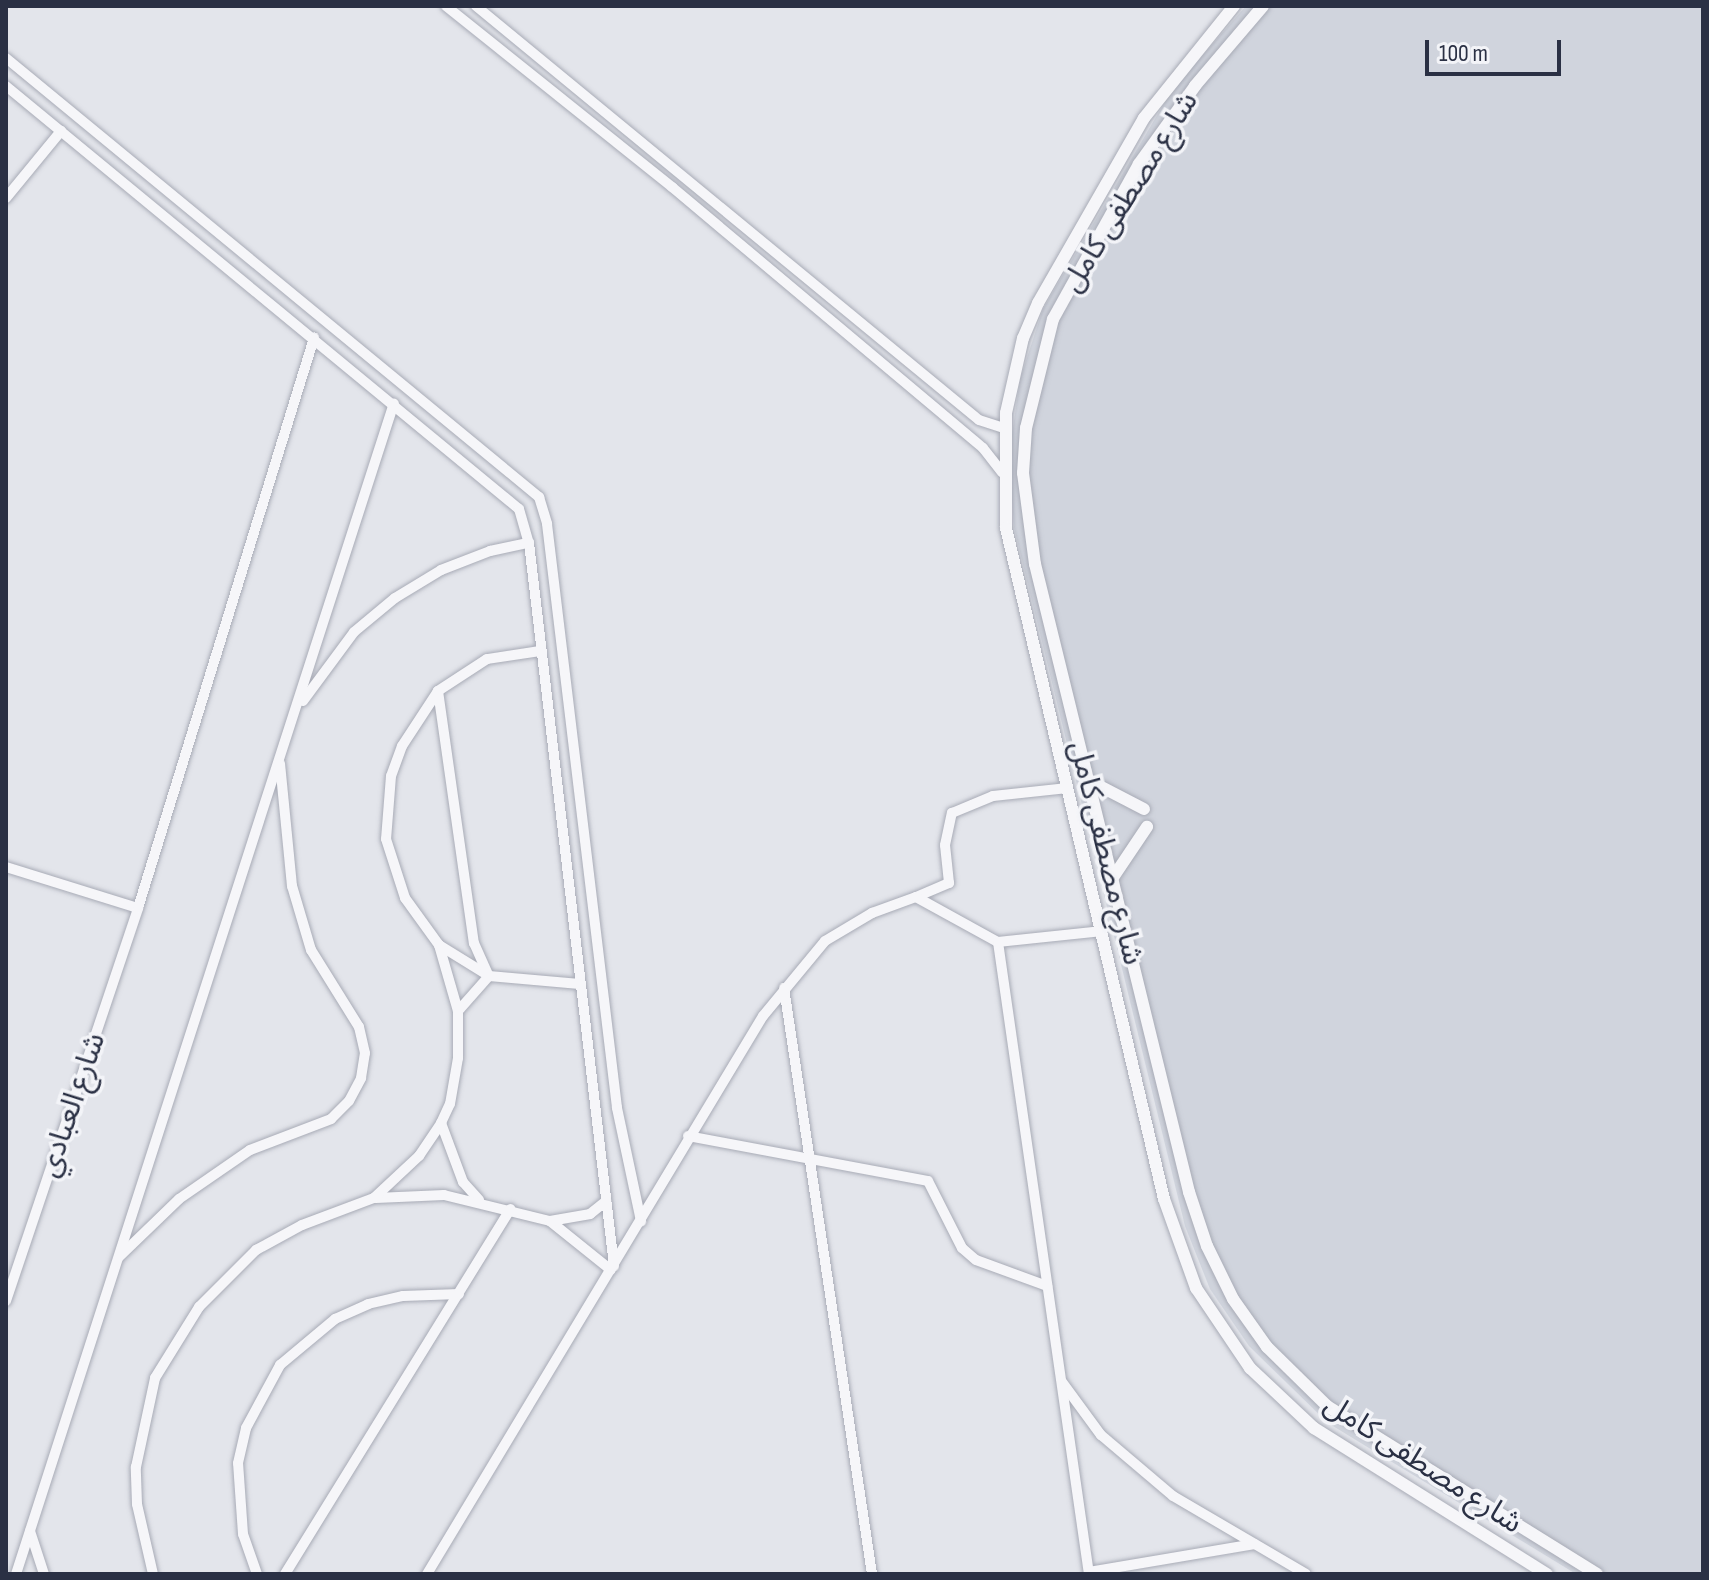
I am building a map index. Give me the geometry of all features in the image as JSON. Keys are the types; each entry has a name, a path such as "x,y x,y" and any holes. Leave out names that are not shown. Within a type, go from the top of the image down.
{"street":[{"path":"446,6 672,187 983,448 1002,472"},
{"path":"476,6 979,420 1004,428"},
{"name":"شارع مصطفى كامل","path":"1234,6 1166,86 1086,213 1023,338 1004,428 1002,472 1006,528 1164,1199 1189,1274 1250,1368 1279,1399 1345,1450 1547,1574"},
{"name":"شارع مصطفى كامل","path":"1263,6 1180,105 1103,224 1042,351 1026,428 1023,473 1035,564 1207,1246 1233,1299 1267,1347 1327,1406 1597,1574"},
{"path":"6,58 539,497 547,524 617,1108 641,1221"},
{"path":"6,86 513,500 529,543 612,1268"},
{"path":"6,198 61,131"},
{"path":"1086,213 1103,224"},
{"name":"شارع العبادي","path":"6,1301 138,908 314,338"},
{"path":"16,1574 394,403"},
{"path":"292,719 328,663 395,598 441,570 490,551 529,543"},
{"path":"374,1198 419,1156 441,1123 458,1058 458,1011 439,945 405,898 393,869 386,807 402,746 438,691 487,659 540,651"},
{"path":"438,691 474,943 489,976"},
{"path":"117,1258 179,1199 250,1150 331,1119 349,1101 361,1078 365,1053 359,1027 311,950 292,886 279,758"},
{"path":"1088,780 1144,809"},
{"path":"427,1574 641,1221 688,1136 784,988 825,941 872,913 949,883 945,845 952,813 993,796 1068,788"},
{"path":"1077,825 1098,820"},
{"path":"1112,879 1147,827"},
{"path":"1081,843 1102,838"},
{"path":"6,867 138,908"},
{"path":"916,897 998,942 1102,931"},
{"path":"998,942 1089,1573 1255,1544"},
{"path":"439,945 489,976 580,984"},
{"path":"458,1011 489,976"},
{"path":"784,988 872,1574"},
{"path":"441,1123 463,1182 479,1200"},
{"path":"688,1136 809,1162 928,1181 962,1248 976,1260 1047,1286"},
{"path":"153,1574 137,1504 136,1467 155,1378 177,1337 213,1290 256,1250 302,1225 374,1198 444,1195 479,1200 550,1221 571,1221 606,1201"},
{"path":"285,1574 510,1209"},
{"path":"550,1221 612,1268"},
{"path":"257,1574 243,1534 238,1463 246,1428 280,1365 335,1319 368,1304 403,1296 459,1294"},
{"path":"1061,1380 1101,1435 1173,1496 1306,1574"},
{"path":"1345,1450 1358,1428"},
{"path":"30,1531 44,1574"}],"shaded area":[{"path":"1246,6 1703,6 1703,1574 1576,1574 1328,1423 1249,1346 1210,1289 1185,1226 1014,527 1009,456 1020,379 1043,309 1172,90"}]}
